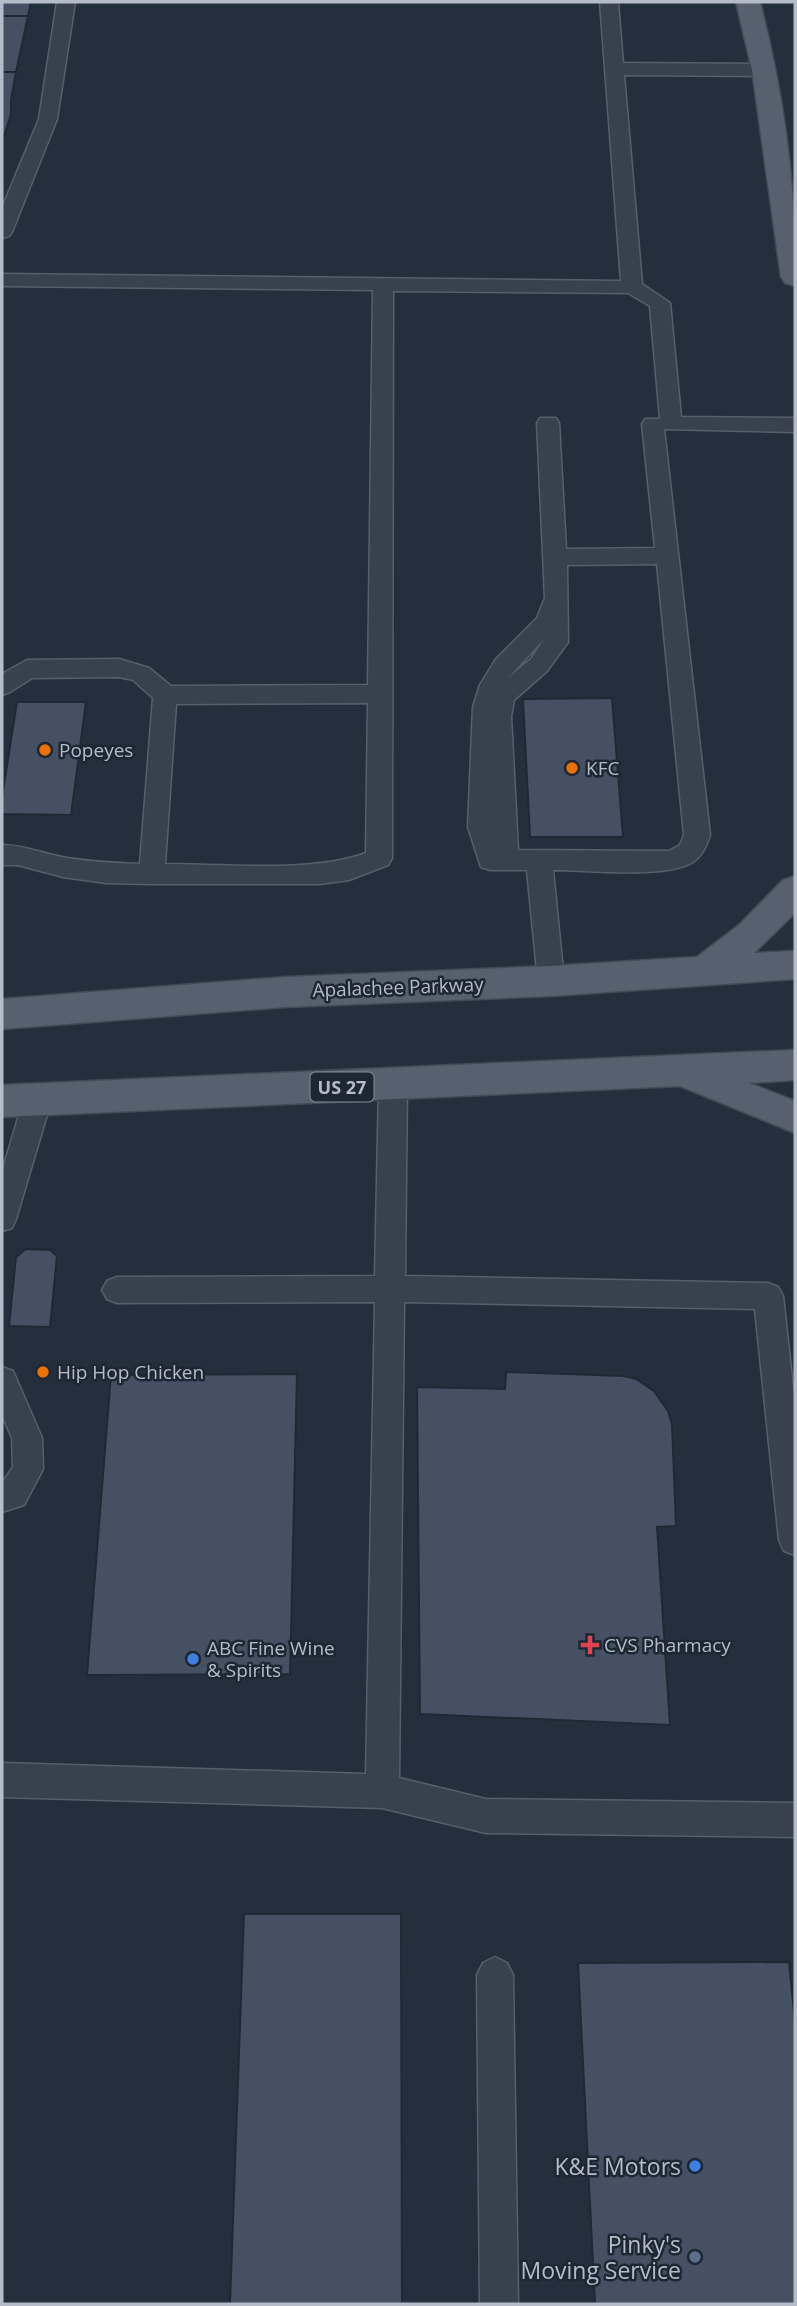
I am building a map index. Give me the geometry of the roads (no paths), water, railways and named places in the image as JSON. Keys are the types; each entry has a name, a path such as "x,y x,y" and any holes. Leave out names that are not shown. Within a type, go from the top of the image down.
{"main road":[{"path":"748,2 765,70 795,277"},
{"path":"765,70 795,91"},
{"path":"705,971 752,935 795,890"},
{"name":"Apalachee Parkway","path":"2,1014 286,992 551,981 795,965"},
{"name":"US 27","path":"2,1101 795,1065"},
{"path":"682,1072 795,1117"}],"lane":[{"path":"2,232 48,119 66,2"},
{"path":"609,2 632,287"},
{"path":"614,69 765,70"},
{"path":"2,280 632,287 660,303 671,424 795,425"},
{"path":"2,855 18,855 95,872 152,874 320,874 349,870 379,858 383,284"},
{"path":"548,423 557,594 547,622 504,665 492,685 485,707 481,827 490,860 671,861 687,854 696,843 653,424"},
{"path":"555,557 667,556"},
{"path":"2,686 27,669 119,668 141,674 164,695 380,694"},
{"path":"152,874 164,695"},
{"path":"539,860 551,981"},
{"path":"382,1791 393,1085"},
{"path":"2,1219 38,1098"},
{"path":"117,1290 390,1289 768,1296 795,1540"},
{"path":"2,1381 27,1438 28,1469 13,1495 2,1497"},
{"path":"2,1780 382,1791 486,1816 795,1820"},
{"path":"495,1975 499,2304"}],"place":[{"name":"Popeyes","path":"45,750"},
{"name":"KFC","path":"572,768"},
{"name":"Hip Hop Chicken","path":"43,1372"},
{"name":"CVS Pharmacy","path":"590,1645"},
{"name":"ABC Fine Wine & Spirits","path":"193,1659"},
{"name":"K&E Motors","path":"695,2166"},
{"name":"Pinky's Moving Service","path":"695,2257"}]}
